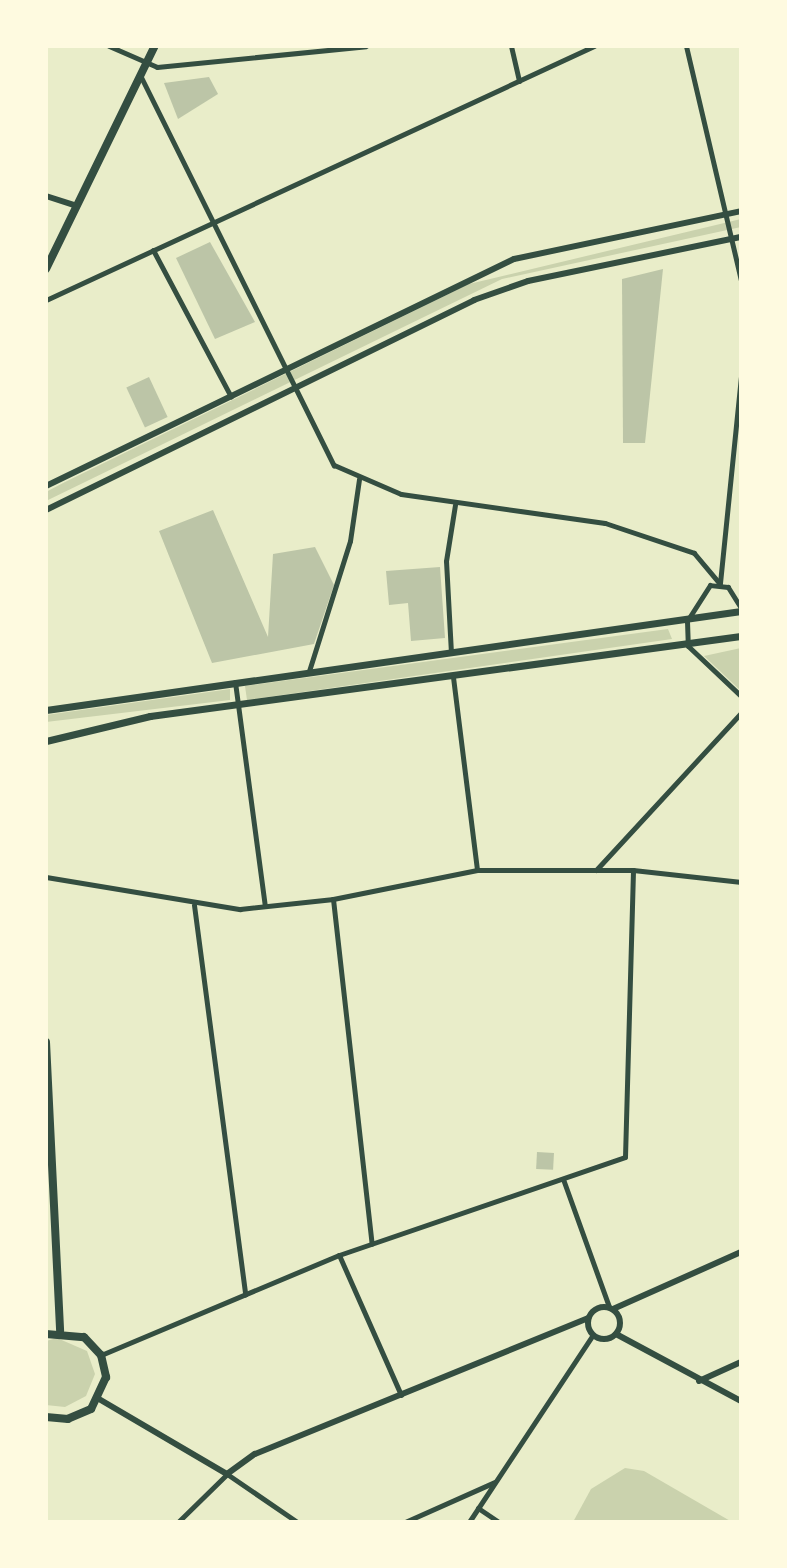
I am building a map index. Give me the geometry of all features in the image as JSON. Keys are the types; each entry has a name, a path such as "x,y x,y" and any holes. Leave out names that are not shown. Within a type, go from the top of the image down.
{"main road":[{"path":"46,269 74,205 155,46"},
{"path":"46,710 235,681 687,621 741,609"},
{"path":"46,741 238,704 688,646 741,636"},
{"path":"46,1042 48,1153 60,1331"},
{"path":"46,1334 60,1331 84,1337 101,1355 106,1377 99,1399 80,1416 46,1417"}],"street":[{"path":"109,46 147,62 366,46"},
{"path":"511,46 519,81"},
{"path":"46,300 594,46"},
{"path":"686,46 741,281"},
{"path":"140,75 334,465 359,479 455,505 605,523 694,553 741,609"},
{"path":"46,196 74,205"},
{"path":"46,486 514,259 741,211"},
{"path":"46,510 495,291 741,237"},
{"path":"153,250 231,397"},
{"path":"720,584 741,377"},
{"path":"309,671 350,541 359,479"},
{"path":"451,653 446,561 455,505"},
{"path":"720,584 701,592 687,621 688,646 741,696"},
{"path":"453,677 477,870"},
{"path":"235,681 265,907"},
{"path":"596,870 741,713"},
{"path":"46,877 194,905 265,907 333,899 477,870 633,870 741,882"},
{"path":"101,1355 339,1255 625,1157 633,870"},
{"path":"333,899 372,1244"},
{"path":"194,905 245,1295"},
{"path":"563,1179 611,1308 616,1334"},
{"path":"178,1522 227,1474 255,1454 741,1252"},
{"path":"339,1255 401,1395"},
{"path":"469,1522 593,1335 588,1318"},
{"path":"593,1335 616,1334 741,1401"},
{"path":"699,1381 741,1362"},
{"path":"99,1399 227,1474 297,1522"},
{"path":"405,1522 497,1481"},
{"path":"478,1508 499,1522"}],"green space":[{"path":"741,219 741,227 502,279 46,501 46,492 65,482 469,284"},
{"path":"668,629 672,639 247,700 245,686"},
{"path":"741,648 741,691 704,656"},
{"path":"230,689 230,700 46,722 46,715"},
{"path":"57,1338 87,1351 95,1374 86,1396 65,1407 46,1405 46,1341"},
{"path":"625,1468 644,1471 732,1522 573,1522 591,1489"}],"building":[{"path":"209,77 218,94 178,119 164,83"},
{"path":"210,242 255,322 215,339 176,258"},
{"path":"663,269 645,443 623,443 622,279"},
{"path":"149,377 168,417 145,427 126,388"},
{"path":"213,510 268,637 273,554 315,547 334,585 314,644 212,663 159,531"},
{"path":"440,567 445,638 411,641 408,603 389,605 386,571"},
{"path":"537,1152 554,1153 553,1170 536,1169"}]}
